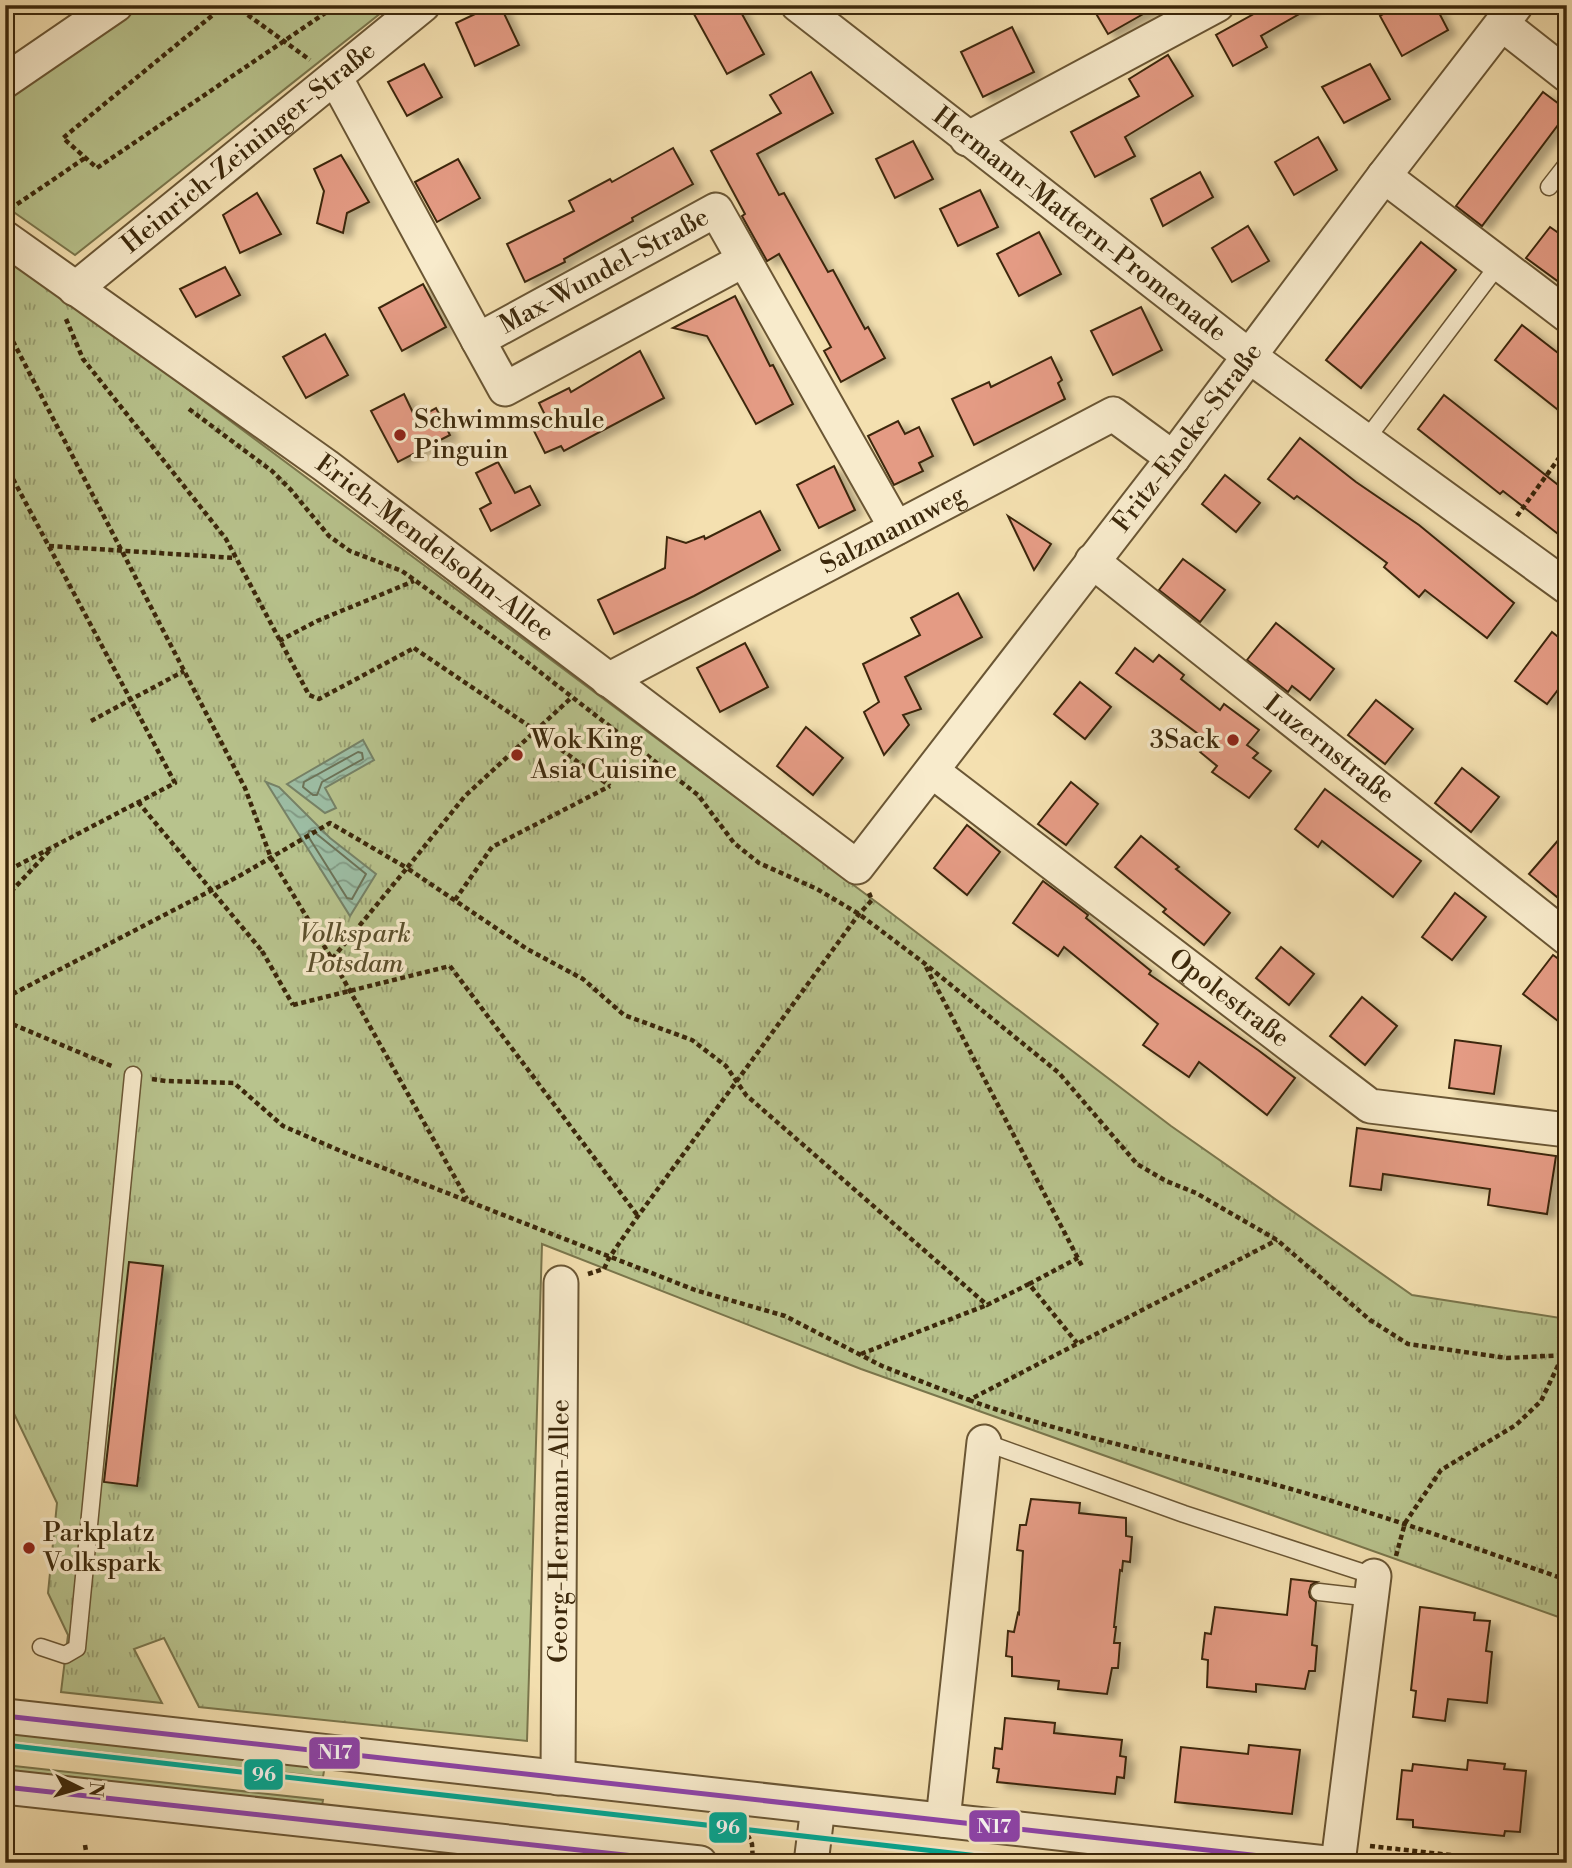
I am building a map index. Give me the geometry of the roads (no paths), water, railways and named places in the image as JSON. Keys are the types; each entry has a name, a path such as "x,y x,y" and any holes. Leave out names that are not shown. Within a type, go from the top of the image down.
{"street":[{"path":"5,81 116,5"},
{"name":"Heinrich-Zeininger-Straße","path":"75,289 423,5"},
{"name":"Hermann-Mattern-Promenade","path":"798,5 1249,356 1567,587"},
{"path":"967,139 1181,14 1217,5"},
{"path":"1509,14 1567,75"},
{"name":"Fritz-Encke-Straße","path":"857,867 1173,458 1509,14"},
{"name":"Max-Wundel-Straße","path":"335,78 505,389 744,260"},
{"path":"1384,176 1567,315"},
{"name":"Max-Wundel-Straße","path":"478,340 716,210 896,528"},
{"name":"Erich-Mendelsohn-Allee","path":"5,238 326,466 857,867"},
{"name":"Salzmannweg","path":"608,680 1113,414 1173,458"},
{"name":"Luzernstraße","path":"1092,561 1567,938"},
{"name":"Opolestraße","path":"932,771 1370,1106 1567,1130"},
{"name":"Georg-Hermann-Allee","path":"558,1778 561,1283"},
{"path":"943,1820 984,1442"},
{"path":"1338,1863 1373,1587"},
{"path":"5,1716 1326,1863"},
{"path":"5,1787 548,1854 700,1863"},
{"path":"811,1863 818,1807"}],"lane":[{"path":"1549,187 1567,164"},
{"path":"1365,441 1499,264"},
{"path":"41,1647 65,1655 77,1648 133,1075"},
{"path":"984,1442 1185,1514 1373,1587"},
{"path":"1319,1592 1373,1587"}],"water":[{"path":"363,740 374,760 325,788 336,808 325,813 287,784"},
{"path":"266,782 279,787 330,838 376,874 350,916"}],"place":[{"name":"Schwimmschule Pinguin","path":"400,435"},
{"name":"3Sack","path":"1233,740"},
{"name":"Wok King Asia Cuisine","path":"517,755"},
{"name":"Parkplatz Volkspark","path":"29,1548"}],"park label":[{"name":"Volkspark Potsdam","path":"355,948"}]}
